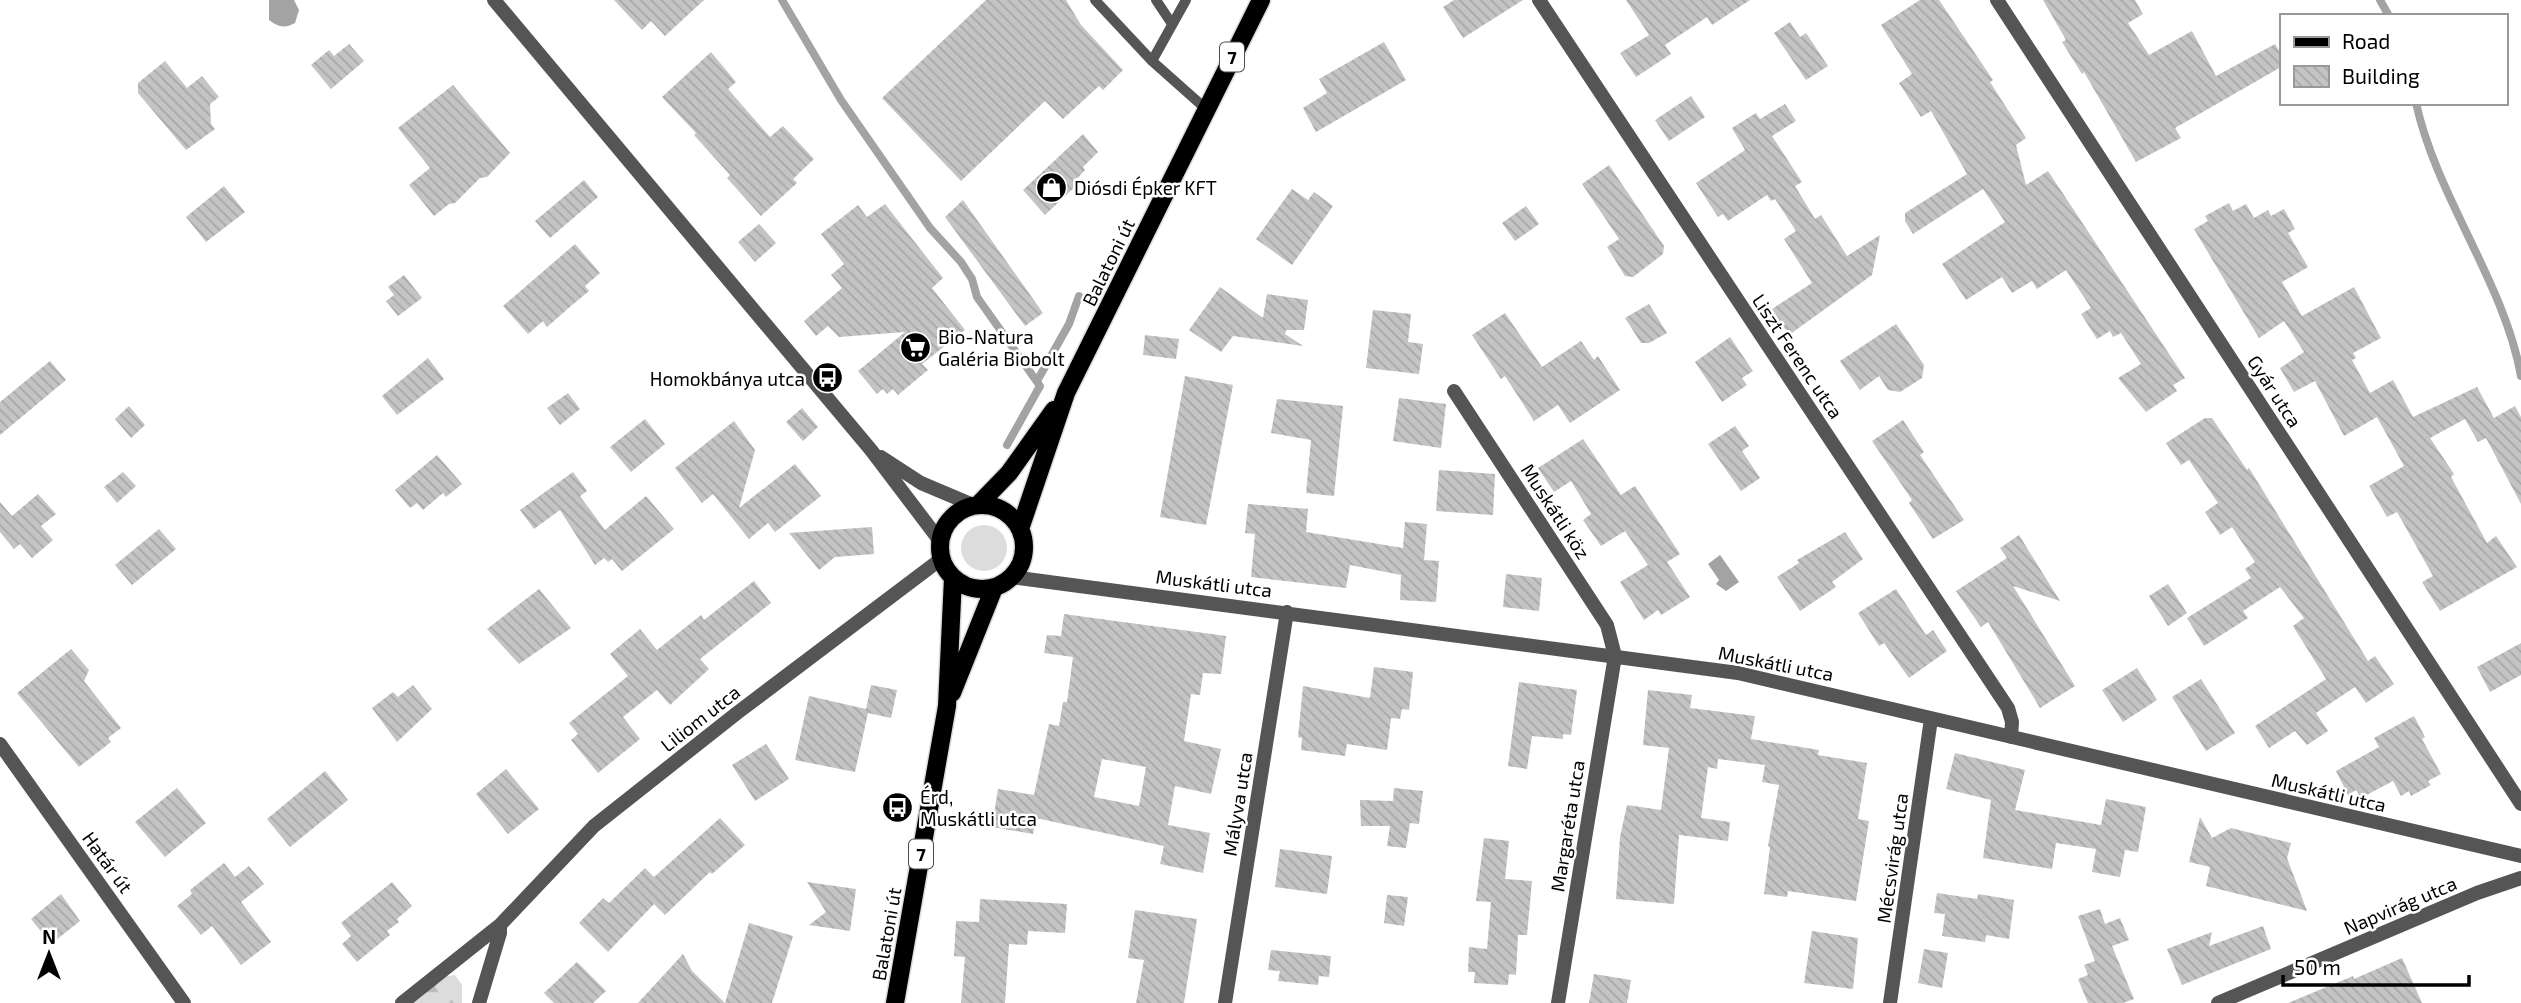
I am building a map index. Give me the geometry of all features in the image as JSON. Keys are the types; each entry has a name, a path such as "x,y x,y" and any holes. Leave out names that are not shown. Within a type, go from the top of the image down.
{"main road":[{"name":"Balatoni út","path":"1020,529 1066,393 1261,0"},
{"name":"Balatoni út","path":"976,505 1009,473 1066,393"},
{"path":"976,505 998,509 1013,518 1020,529"},
{"name":"7","path":"940,550 948,521 963,508 976,505"},
{"name":"7","path":"1011,578 1021,563 1024,546 1020,529"},
{"path":"940,550 953,578 973,588 994,588 1011,578"},
{"name":"Balatoni út","path":"895,1003 947,706 953,578"},
{"name":"Balatoni út","path":"947,706 994,588"}],"street":[{"path":"494,0 871,450 940,550"},
{"name":"Liszt Ferenc utca","path":"1539,0 2008,708 2012,722 2011,737"},
{"name":"Gyár utca","path":"1997,0 2521,804"},
{"name":"Muskátli köz","path":"1454,391 1607,625 1615,656"},
{"path":"871,450 921,483 976,505"},
{"name":"Liliom utca","path":"401,1003 499,925 594,826 940,550"},
{"name":"Muskátli utca","path":"1011,578 1738,673 2521,856"},
{"name":"Mályva utca","path":"1226,1003 1287,612"},
{"name":"Margaréta utca","path":"1558,1003 1615,656"},
{"name":"Mécsvirág utca","path":"1891,1003 1931,719"},
{"name":"Határ út","path":"0,744 184,1003"},
{"name":"Napvirág utca","path":"2218,1003 2477,893 2521,878"},
{"path":"479,1003 500,933 499,925"}],"lane":[{"path":"1095,0 1152,61 1206,109"},
{"path":"1156,0 1172,24"},
{"path":"1152,61 1186,0"}],"green space":[{"path":"984,525 1000,532 1007,548 1000,564 984,571 968,564 961,548 968,532"},
{"path":"455,975 462,985 462,1003 408,1003 441,977"}],"shaded area":[{"path":"269,0 294,0 299,10 295,23 281,26 269,20"},
{"path":"1720,555 1739,582 1726,591 1716,584 1719,580 1708,564"}],"building":[{"path":"614,0 704,0 665,36 651,21 642,30"},
{"path":"986,0 1066,0 1081,25 1123,70 1103,90 1099,86 1063,119 1045,101 961,181 882,98"},
{"path":"1454,0 1523,0 1463,38 1443,7"},
{"path":"1626,0 1750,0 1712,25 1707,17 1665,45 1671,54 1636,77 1620,53 1649,35"},
{"path":"1920,0 1939,0 1993,80 1990,82 2026,138 2016,145 2026,185 2048,171 2185,378 2173,385 2177,391 2146,412 2118,378 2141,364 2121,333 2113,337 2110,331 2097,339 2081,314 2091,308 2066,270 2037,289 2032,281 2012,293 2002,277 1966,300 1942,264 2005,222 1983,189 1913,234 1905,221 1905,213 1967,174 1931,111 1921,117 1899,83 1912,74 1881,25"},
{"path":"2043,0 2135,0 2143,14 2128,23 2149,55 2192,31 2216,76 2275,44 2280,52 2280,68 2175,128 2181,138 2136,162 2084,72 2082,74 2062,42 2066,40"},
{"path":"1790,22 1800,37 1806,33 1828,66 1806,80 1774,33"},
{"path":"1384,42 1406,80 1316,132 1303,108 1327,93 1319,79"},
{"path":"349,44 364,61 331,89 311,65 329,50 334,56"},
{"path":"711,52 736,82 728,89 770,137 783,126 814,159 793,179 797,183 761,216 727,178 730,175 694,135 696,133 662,97"},
{"path":"165,61 187,88 202,76 219,97 210,104 211,124 215,129 186,150 138,93 138,83"},
{"path":"453,85 510,153 487,177 480,178 455,203 449,204 434,216 409,185 430,168 398,128"},
{"path":"1691,96 1705,117 1669,141 1655,120"},
{"path":"1785,104 1796,121 1772,136 1802,182 1795,186 1815,219 1821,215 1847,256 1880,235 1872,275 1789,335 1772,309 1812,283 1784,239 1796,231 1775,199 1771,201 1767,195 1728,221 1723,214 1718,217 1696,183 1745,150 1732,128 1756,113 1760,119"},
{"name":"Diósdi Épker KFT","path":"1083,134 1098,152 1083,167 1085,170 1076,180 1079,183 1045,215 1023,190"},
{"path":"1609,165 1664,246 1663,254 1633,277 1625,276 1607,247 1619,239 1582,184"},
{"path":"584,180 598,197 550,238 535,221"},
{"path":"224,186 245,212 206,242 186,217"},
{"path":"1292,189 1308,200 1314,192 1333,206 1292,265 1256,239"},
{"path":"963,200 1043,313 1025,326 945,217"},
{"path":"2229,203 2233,211 2246,204 2254,218 2268,210 2271,216 2284,209 2295,229 2288,233 2308,267 2282,282 2302,316 2354,287 2381,338 2353,353 2356,358 2352,360 2370,393 2393,380 2413,417 2477,387 2494,418 2515,406 2521,417 2521,504 2486,438 2478,442 2465,419 2430,438 2454,474 2451,477 2487,543 2496,536 2517,567 2440,611 2422,582 2433,576 2397,512 2387,517 2369,486 2404,466 2377,417 2344,436 2315,381 2294,392 2280,368 2304,352 2284,321 2259,338 2194,229 2208,221 2205,216"},
{"path":"885,204 943,278 932,288 965,330 922,364 928,370 898,395 893,389 887,394 883,389 877,394 858,371 905,332 839,337 828,326 816,336 804,321 842,288 831,275 844,264 821,234 858,205 867,217"},
{"path":"1526,206 1539,224 1515,241 1502,223"},
{"path":"759,224 776,243 755,262 738,242"},
{"path":"575,244 600,273 585,286 589,291 547,327 543,321 528,334 503,306"},
{"path":"404,275 422,298 398,316 386,301 394,295 388,287"},
{"path":"1220,287 1263,318 1267,294 1308,300 1304,330 1286,330 1285,334 1303,346 1233,336 1221,352 1189,330"},
{"path":"1649,304 1667,333 1649,343 1641,343 1625,318"},
{"path":"1373,310 1411,314 1408,342 1423,344 1419,374 1366,368"},
{"path":"1505,313 1542,367 1581,341 1594,360 1598,356 1620,390 1570,423 1558,405 1534,421 1505,376 1501,379 1472,335"},
{"path":"1896,324 1924,365 1922,378 1900,392 1888,390 1879,376 1860,390 1840,361"},
{"path":"1145,335 1179,339 1176,359 1143,355"},
{"path":"1730,337 1753,371 1742,378 1747,385 1722,402 1695,362"},
{"path":"428,358 444,379 397,415 382,396"},
{"path":"50,361 66,380 0,435 0,402"},
{"path":"1185,376 1233,385 1206,525 1160,517"},
{"path":"568,393 580,409 560,425 547,408"},
{"path":"1399,398 1446,404 1441,448 1393,441"},
{"path":"1277,399 1343,406 1334,496 1306,493 1311,440 1271,433"},
{"path":"129,406 145,425 131,438 115,419"},
{"path":"802,408 818,427 803,441 786,422"},
{"path":"2205,418 2212,418 2247,470 2249,468 2368,661 2375,656 2394,684 2366,703 2355,687 2316,713 2328,731 2307,745 2295,731 2269,748 2255,726 2326,679 2293,626 2304,618 2280,587 2243,611 2248,618 2204,646 2187,618 2251,578 2245,569 2255,562 2232,527 2220,535 2205,512 2218,503 2189,460 2181,465 2166,443"},
{"path":"645,419 665,444 631,472 610,447"},
{"path":"1903,420 1924,452 1920,455 1964,520 1933,539 1909,503 1912,500 1872,441"},
{"path":"734,421 755,450 739,508 795,464 821,496 775,532 768,523 749,539 713,494 702,503 675,468"},
{"path":"1735,426 1749,446 1742,451 1760,478 1741,491 1708,444"},
{"path":"1583,439 1621,495 1635,486 1680,554 1667,562 1690,597 1661,615 1658,610 1644,620 1620,582 1648,565 1625,531 1601,546 1583,520 1591,514 1571,481 1554,492 1538,468"},
{"path":"437,455 462,484 446,497 443,493 423,510 417,503 410,508 395,490"},
{"path":"1439,470 1495,474 1493,515 1436,511"},
{"path":"123,472 136,486 117,503 104,487"},
{"path":"573,472 587,491 580,496 605,530 646,496 674,529 622,571 612,559 608,562 604,558 595,565 560,510 534,529 520,510"},
{"path":"38,494 56,514 41,526 53,540 32,558 20,544 14,549 0,532 0,502 12,516"},
{"path":"1248,504 1308,509 1306,532 1403,548 1405,522 1427,524 1424,560 1439,561 1436,602 1400,600 1401,575 1350,565 1346,588 1251,577 1255,534 1245,533"},
{"path":"872,527 874,554 835,557 819,570 789,533"},
{"path":"159,529 176,549 132,585 115,565"},
{"path":"1845,532 1863,559 1832,582 1836,587 1800,611 1777,577 1799,563 1797,560"},
{"path":"2019,535 2060,601 2013,586 2075,686 2040,708 1988,622 1981,627 1956,591 2007,558 2000,548"},
{"path":"1506,574 1542,578 1539,611 1503,607"},
{"path":"754,581 771,603 700,659 709,669 670,705 657,690 623,717 640,739 598,773 571,740 578,734 569,723 628,676 610,654 640,629 657,650 701,615 704,620"},
{"path":"2168,584 2187,613 2168,626 2149,596"},
{"path":"539,589 571,628 519,664 487,629"},
{"path":"1896,589 1926,635 1933,630 1947,651 1909,678 1884,643 1879,646 1858,613"},
{"path":"1064,614 1226,636 1221,674 1203,673 1200,695 1191,694 1184,741 1221,749 1211,794 1175,786 1168,825 1210,833 1203,873 1160,864 1164,846 1036,818 1033,834 992,827 998,789 1034,795 1049,724 1059,726 1063,702 1067,702 1073,657 1044,653 1047,635 1061,636","holes":["1102,759 1146,767 1139,806 1094,797"]},
{"path":"2521,643 2521,675 2490,692 2477,667"},
{"path":"71,649 89,670 84,681 121,728 108,738 111,742 79,767 17,693"},
{"path":"1374,667 1413,672 1409,710 1402,709 1400,719 1391,718 1387,750 1347,744 1345,756 1301,750 1302,738 1298,737 1303,686 1370,698"},
{"path":"2137,668 2157,700 2123,722 2102,690"},
{"path":"2201,679 2235,733 2206,751 2172,697"},
{"path":"1519,682 1577,690 1571,735 1563,734 1563,739 1532,736 1527,769 1508,766"},
{"path":"413,685 432,709 397,742 372,708 393,692 398,697"},
{"path":"871,685 897,690 891,718 868,713 855,772 795,760 809,696 866,709"},
{"path":"1648,690 1692,695 1690,708 1755,716 1751,739 1819,750 1818,755 1867,763 1858,819 1869,821 1856,901 1788,891 1787,897 1764,894 1768,846 1779,785 1762,782 1765,765 1718,759 1717,769 1708,767 1701,818 1730,822 1728,841 1679,835 1674,904 1616,899 1620,837 1627,805 1661,810 1669,748 1643,745"},
{"path":"2414,716 2425,737 2422,739 2441,774 2428,781 2431,785 2411,796 2409,791 2401,796 2393,781 2361,798 2356,790 2348,795 2336,771 2379,747 2374,738"},
{"path":"766,744 789,779 755,801 732,765"},
{"path":"1955,753 2025,770 2015,810 2101,825 2106,799 2146,807 2138,852 2125,850 2120,877 2092,872 2096,849 2056,843 2052,869 1983,858 1991,800 1946,789"},
{"path":"506,769 539,809 508,834 476,794"},
{"path":"325,771 348,800 290,847 267,819"},
{"path":"177,788 206,823 165,857 135,822"},
{"path":"1394,788 1423,791 1419,824 1410,823 1406,848 1387,846 1390,826 1361,826 1360,800 1393,801"},
{"path":"2200,817 2212,838 2231,828 2291,843 2287,858 2307,911 2206,886 2210,867 2189,862"},
{"path":"720,818 745,845 712,874 710,872 665,915 654,904 608,952 579,923 603,898 609,903 645,868 654,877"},
{"path":"1484,838 1509,841 1505,879 1532,881 1527,935 1518,935 1516,975 1509,974 1508,985 1474,983 1475,972 1468,972 1469,947 1487,949 1491,902 1476,901"},
{"path":"1280,849 1332,856 1327,894 1275,887"},
{"path":"224,863 235,877 249,866 264,884 241,902 271,942 241,965 212,926 201,935 177,906 192,894 190,890"},
{"path":"392,882 412,906 397,919 399,922 387,931 390,935 357,962 342,944 351,936 341,923"},
{"path":"807,882 856,889 850,931 809,925 826,912"},
{"path":"1937,893 1977,899 1978,894 2014,900 2009,939 1986,935 1985,942 1942,936 1945,914 1934,913"},
{"path":"61,894 80,921 51,944 31,919"},
{"path":"1387,895 1408,897 1404,926 1384,923"},
{"path":"980,899 1067,904 1065,933 1028,931 1027,945 1009,944 1005,1003 961,1003 965,957 954,956 956,921 979,922"},
{"path":"2100,909 2105,924 2120,918 2129,940 2112,946 2134,999 2123,1003 2088,1003 2078,979 2088,975 2084,965 2095,961 2078,916"},
{"path":"1135,910 1197,919 1184,1003 1136,1003 1144,960 1128,958"},
{"path":"749,923 793,936 772,1003 725,1003"},
{"path":"2263,926 2271,949 2182,985 2167,949 2212,932 2209,946"},
{"path":"1812,931 1858,938 1853,989 1804,983"},
{"path":"1924,949 1948,953 1942,988 1918,983"},
{"path":"1271,950 1331,956 1329,977 1319,976 1318,985 1278,981 1280,971 1268,970"},
{"path":"683,954 692,971 725,1003 638,1003"},
{"path":"2402,958 2422,1003 2288,1003 2353,976 2354,979"},
{"path":"577,962 606,991 593,1003 554,1003 544,993"},
{"path":"1594,974 1631,980 1627,1003 1589,1003"}],"waterway":[{"path":"782,0 841,100 930,228 961,262 972,279 977,297 1040,386 1007,445"},
{"path":"2380,0 2388,14"},
{"path":"2417,105 2439,173 2500,307 2521,376"},
{"path":"1037,381 1069,324 1079,296"}],"place":[{"name":"Diósdi Épker KFT","path":"1051,187"},
{"name":"Bio-Natura Galéria Biobolt","path":"915,347"},
{"name":"Homokbánya utca","path":"828,378"},
{"name":"Érd, Muskátli utca","path":"897,807"}]}
